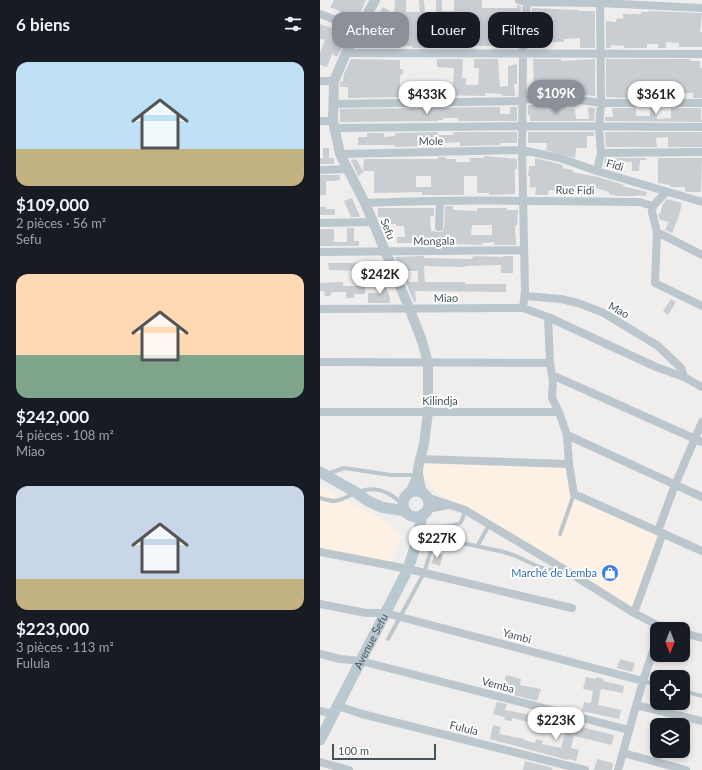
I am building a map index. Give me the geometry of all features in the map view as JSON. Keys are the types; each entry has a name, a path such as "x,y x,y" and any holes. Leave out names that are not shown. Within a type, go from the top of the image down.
{"main road":[{"path":"322,474 356,492 368,501 381,507 406,513 415,517 425,512 428,501 424,495 415,491 381,507"},
{"path":"404,497 403,505 417,541"},
{"name":"Avenue Sefu","path":"320,740 408,569 425,512"}],"street":[{"name":"Sefu","path":"369,12 375,0"},
{"path":"523,308 525,296 522,150 524,99 524,1 600,2 702,8"},
{"path":"597,171 601,153 599,127 601,103 600,2"},
{"path":"320,14 332,18"},
{"name":"Sefu","path":"349,48 334,81 334,125 340,154 365,204 410,310 422,341 428,363 428,412 424,444 419,459 418,475"},
{"path":"346,53 702,54"},
{"path":"320,81 334,81"},
{"path":"334,104 519,101 524,99 569,100 601,103 702,103"},
{"path":"320,121 334,125 702,127"},
{"name":"Mole","path":"340,154 522,150"},
{"name":"Fidi","path":"522,150 560,158 597,171 702,202"},
{"path":"601,153 702,152"},
{"path":"320,170 348,169"},
{"path":"666,192 653,206 652,212 657,232 655,283 702,306"},
{"path":"439,227 440,201"},
{"name":"Rue Fidi","path":"365,204 440,201 639,202 653,206"},
{"path":"320,223 372,222"},
{"path":"657,232 702,254"},
{"name":"Mongala","path":"320,252 524,250"},
{"name":"Mao","path":"525,296 561,299 578,303 604,313 658,346 681,368 684,377"},
{"name":"Mao","path":"523,308 548,317 656,367 684,377 702,387"},
{"name":"Miao","path":"320,309 410,310 523,308"},
{"path":"548,317 552,398 560,412 567,435 569,464 574,494 702,551"},
{"path":"320,362 550,363"},
{"path":"552,375 699,440"},
{"name":"Kilindja","path":"320,412 560,412"},
{"path":"634,613 675,484 699,440 702,422"},
{"path":"567,435 702,497"},
{"path":"419,459 569,464"},
{"path":"418,475 424,495 449,505 458,506 634,613 652,622"},
{"path":"404,497 418,475"},
{"path":"425,512 449,505"},
{"path":"320,552 408,569 572,608"},
{"name":"Yambi","path":"320,604 366,613 385,613 643,681"},
{"path":"690,635 702,638"},
{"name":"Vemba","path":"320,654 340,659 361,661 629,730"},
{"path":"618,770 650,660"},
{"path":"636,705 702,721"},
{"name":"Fulula","path":"320,711 335,710 362,714 585,770"},
{"path":"623,753 686,770"},
{"path":"320,762 349,770"}],"lane":[{"path":"322,474 344,468 391,474 418,475"},
{"path":"320,498 334,501 342,500 356,492 371,488 404,497"},
{"path":"560,534 574,494"},
{"path":"420,528 439,528 457,525 461,522 465,510"},
{"path":"478,545 489,524"},
{"path":"388,638 424,573 435,537 478,545 516,556 539,567 550,570 562,568"},
{"path":"643,681 650,683"},
{"path":"690,693 702,696"}],"shaded area":[{"name":"Marché de Lemba","path":"425,462 569,468 574,494 663,533 634,613 479,514 435,492 424,476"},
{"path":"320,486 382,519 402,536 390,563 320,549"}],"building":[{"path":"334,0 366,0 361,12 341,12 330,7"},
{"path":"395,0 406,0 406,12 394,12"},
{"path":"419,0 424,0 425,12 420,12"},
{"path":"436,0 442,0 442,11 454,11 454,0 482,0 482,8 517,8 517,5 521,6 521,12 488,12 488,46 480,46 480,12 436,12"},
{"path":"383,7 391,12 380,12"},
{"path":"532,8 595,11 595,48 580,48 580,38 564,39 564,42 553,42 553,12 532,12"},
{"path":"409,12 417,12 417,48 412,48 412,46 409,46"},
{"path":"641,12 702,13 700,32 702,32 702,47 679,47 679,43 666,42 666,48 658,48 658,44 647,44 647,48 624,48 624,46 611,45 611,48 606,48 606,21 616,22 617,18 623,19 623,14 641,14"},
{"path":"320,24 332,28 332,48 342,48 337,57 332,54 327,67 320,65 320,53 325,40 320,39"},
{"path":"351,59 400,60 400,69 403,69 403,74 400,75 400,87 405,88 422,87 422,85 436,85 436,88 453,88 454,68 437,67 437,59 463,59 462,78 466,78 466,85 478,85 479,68 474,68 474,59 498,59 500,87 508,86 508,66 517,64 517,84 514,84 515,96 502,96 502,94 485,93 485,96 438,95 438,97 422,97 422,94 405,97 348,98 348,87 340,87 340,82 343,81 344,74"},
{"path":"533,59 561,59 561,61 595,59 595,96 582,95 582,92 566,92 566,94 529,94 529,89 534,89"},
{"path":"606,59 690,59 690,61 700,61 700,68 702,68 702,98 693,98 693,93 683,93 683,89 667,89 667,92 652,91 652,93 632,92 631,98 606,97"},
{"path":"528,105 566,105 566,109 575,109 576,119 589,119 588,107 595,108 594,121 530,121 530,115 528,115"},
{"path":"500,107 500,114 510,114 510,107 517,107 517,121 458,121 458,118 443,118 443,120 438,121 340,122 340,109"},
{"path":"612,108 636,108 636,116 650,116 650,108 657,108 657,119 671,118 671,108 701,108 702,122 605,121 605,117 613,117"},
{"path":"438,132 438,135 453,135 453,132 517,132 517,143 460,146 460,142 445,143 445,146 438,146 438,143 424,143 424,146 395,147 395,145 358,145 358,137 367,137 367,133 384,133 384,137 395,136 395,133"},
{"path":"528,132 594,132 594,136 587,136 587,148 576,148 575,158 546,150 547,143 528,143"},
{"path":"605,132 702,132 702,147 668,147 668,137 656,138 657,147 606,147"},
{"path":"323,148 329,148 329,158 334,158 334,164 320,164 320,158 323,158"},
{"path":"484,156 517,159 517,169 515,169 515,194 489,195 489,193 477,193 477,176 464,176 464,195 422,195 422,192 374,193 374,171 363,171 364,159 438,159 438,157 445,157 446,159 456,159 456,162 470,162 470,158 484,158","holes":["416,176 431,176 431,187 416,187"]},
{"path":"535,158 563,165 563,168 573,170 573,172 598,177 624,185 623,186 647,192 646,196 618,196 596,188 596,193 581,195 581,188 567,186 567,191 549,190 548,195 535,195 536,187 530,188 530,176 528,176 529,166 535,166"},
{"path":"605,158 646,158 646,160 640,160 639,171 632,171 632,162 617,161 617,169 604,167"},
{"path":"658,158 702,158 701,192 688,192 685,191 685,187 670,187 670,185 658,183"},
{"path":"356,159 364,172 358,176 351,160"},
{"path":"320,175 340,175 340,180 326,181 326,195 320,195"},
{"path":"352,198 360,216 358,217 351,217 344,201"},
{"path":"667,199 682,203 679,216 672,233 665,230 669,222 660,220 658,214 660,214 663,204"},
{"path":"445,206 453,206 453,210 477,211 477,208 507,208 507,210 518,210 517,226 515,225 516,245 494,245 494,242 482,243 482,245 434,245 429,243 397,243 397,237 405,237 404,226 386,224 387,217 378,217 378,208 434,208 434,216 430,216 431,231 442,232 444,228","holes":["472,225 492,225 492,235 471,235"]},
{"path":"320,207 335,209 335,215 320,215"},
{"path":"347,228 354,228 354,241 359,241 359,246 320,246 320,229 334,229 334,242 347,242"},
{"path":"424,256 424,258 472,259 472,257 475,256 513,256 513,273 501,273 501,265 465,267 424,266 425,282 506,284 506,292 415,291 416,301 414,302 395,257","holes":["408,271 418,271 418,282 409,282 407,278"]},
{"path":"328,263 365,263 365,271 329,270"},
{"path":"343,282 343,286 365,286 365,294 354,294 354,298 346,298 346,292 332,292 330,296 325,296 324,291 320,291 320,283"},
{"path":"376,282 384,282 390,298 390,303 368,303 368,293 382,293"},
{"path":"671,299 676,302 668,315 663,311"},
{"path":"436,553 443,555 440,566 431,563"},
{"path":"620,659 635,663 632,672 617,668"},
{"path":"506,675 521,679 520,685 541,689 537,701 502,692"},
{"path":"586,677 596,679 596,677 604,679 603,681 624,686 623,693 601,689 598,705 621,710 619,719 582,711 584,702 591,703 593,691 583,689"},
{"path":"497,702 507,704 505,710 547,718 545,726 512,718 512,721 504,720 505,717 493,714"},
{"path":"565,723 614,735 612,745 574,736 571,748 579,750 576,761 490,739 493,725 501,727 499,734 524,739 535,743 536,739 543,741 542,744 561,748 565,733 563,733"},
{"path":"597,759 613,763 612,770 594,770"},
{"path":"525,761 553,768 552,770 523,770"}],"place":[{"name":"Marché de Lemba","path":"610,573"}]}
